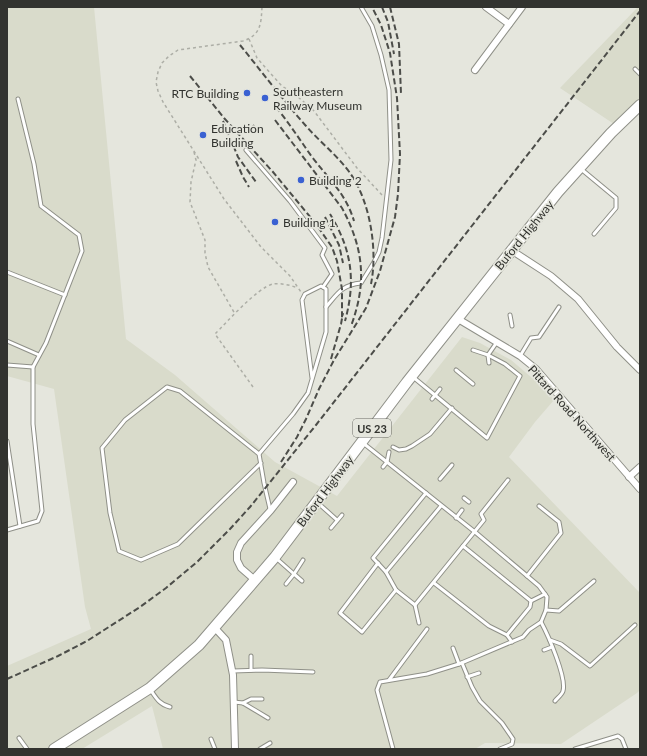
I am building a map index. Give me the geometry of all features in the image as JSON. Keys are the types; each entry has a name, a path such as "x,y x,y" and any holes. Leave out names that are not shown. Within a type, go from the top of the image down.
{"main road":[{"name":"Buford Highway","path":"54,749 150,688 199,645 256,581 275,557 361,442 511,250 580,167 640,104"}],"street":[{"path":"486,7 509,24"},
{"path":"475,70 522,7"},
{"path":"511,250 551,276 578,299 617,347 640,370"},
{"name":"Pittard Road Northwest","path":"458,319 520,356 536,370 640,489"},
{"path":"629,477 640,467"},
{"path":"256,581 241,568 237,560 237,552 241,543 271,510 293,482"},
{"path":"214,627 226,640 232,671 235,749"}],"lane":[{"path":"326,307 342,289 352,284 361,283 368,273 379,252 388,201 391,160 389,90 381,54 372,26 361,7"},
{"path":"635,70 640,74"},
{"path":"7,530 38,521 42,511 33,424 32,367 46,343 82,251 79,235 41,206 34,164 18,99"},
{"path":"246,150 290,201 324,248 322,255 332,274 323,287 321,286 306,294 302,300 312,378"},
{"path":"580,167 616,198 616,208 594,234"},
{"path":"7,272 65,295"},
{"path":"259,454 293,414 308,393 326,332 326,289 323,287"},
{"path":"520,356 531,338 539,337 559,307"},
{"path":"510,315 512,326"},
{"path":"7,341 39,355"},
{"path":"489,363 488,355 497,342"},
{"path":"412,376 487,438 520,376 505,364 488,355 473,350"},
{"path":"7,365 32,367"},
{"path":"456,370 473,384"},
{"path":"261,463 178,544 140,560 119,550 110,513 102,448 124,420 167,387 180,391 259,454 261,463 271,510"},
{"path":"432,400 440,389"},
{"path":"393,447 400,450 406,449 424,438 430,434 452,408"},
{"path":"7,441 20,526"},
{"path":"361,442 475,532 540,586 547,597 546,610 541,622 528,630 524,637 460,664 426,674 380,682 377,690 393,749"},
{"path":"383,467 387,462 389,452"},
{"path":"440,479 452,465"},
{"path":"488,523 480,514 508,480"},
{"path":"419,623 415,605 396,590 386,572 373,558 426,493"},
{"path":"464,498 469,502"},
{"path":"317,502 338,520"},
{"path":"386,572 441,506"},
{"path":"527,576 561,533 559,522 540,506"},
{"path":"456,518 462,510"},
{"path":"331,528 342,515"},
{"path":"415,605 484,520"},
{"path":"463,546 531,601"},
{"path":"275,557 302,581"},
{"path":"286,584 303,560"},
{"path":"533,560 538,563"},
{"path":"378,563 340,613 362,632 396,590"},
{"path":"546,610 559,611 594,581"},
{"path":"434,583 489,626 507,635 512,642"},
{"path":"531,601 545,594"},
{"path":"507,635 530,607 531,601"},
{"path":"541,622 550,640 563,682 563,692 555,701"},
{"path":"550,640 561,644 590,666 635,625"},
{"path":"389,680 427,629"},
{"path":"544,650 552,647"},
{"path":"453,648 480,701 502,723 513,739 512,744 500,749"},
{"path":"251,656 251,670"},
{"path":"232,671 251,670 313,672"},
{"path":"467,677 479,673"},
{"path":"150,688 158,702 162,705 170,707"},
{"path":"243,703 251,699 262,699"},
{"path":"234,702 243,703 268,718"},
{"path":"575,749 618,736 622,739 626,749"},
{"path":"19,738 27,749"},
{"path":"211,739 215,749"},
{"path":"260,749 270,743"}],"path":[{"path":"262,7 258,31 252,38 243,41 178,50 162,63 156,82 158,91 217,187 241,222 261,247 290,276 304,297"},
{"path":"249,39 257,58 266,69 282,86 297,96 314,112 357,168 388,201"},
{"path":"194,150 196,160 190,202 205,240 205,253 208,267 235,314"},
{"path":"253,388 215,334 260,291 273,284 288,284 298,288"}],"shaded area":[{"path":"7,7 94,7 126,339 175,375 275,462 337,496 462,337 480,343 511,360 538,383 554,400 535,422 509,457 640,593 640,690 637,693 561,744 485,743 475,749 163,749 152,706 82,749 7,749 7,666 91,629 85,607 54,389 7,376"},
{"path":"638,7 640,7 640,111 620,128 560,88"}],"railway":[{"path":"281,462 297,437 334,360 366,308 380,271 395,217 400,154 397,98 390,53 381,25 372,7"},
{"path":"382,7 388,22 394,54"},
{"path":"390,7 399,44 401,94"},
{"path":"7,679 87,641 140,607 197,562 230,529 250,507 316,425 640,11"},
{"path":"240,45 297,116 345,166 357,184 363,197 371,226 373,241 373,271 371,284"},
{"path":"190,76 224,118 273,172 316,224 332,247 337,261 342,289 342,318"},
{"path":"276,107 312,157 342,195 351,211 354,221"},
{"path":"275,120 342,208 355,238 361,266 361,281 356,310 351,326"},
{"path":"223,121 238,157 256,182"},
{"path":"253,125 259,133"},
{"path":"236,161 249,187"},
{"path":"330,214 343,240 350,266 350,292 345,321"},
{"path":"325,217 339,245 343,263"},
{"path":"331,359 343,313"}],"place":[{"name":"RTC Building","path":"247,93"},
{"name":"Southeastern Railway Museum","path":"265,98"},
{"name":"Education Building","path":"203,135"},
{"name":"Building 2","path":"301,180"},
{"name":"Building 1","path":"275,222"}]}
